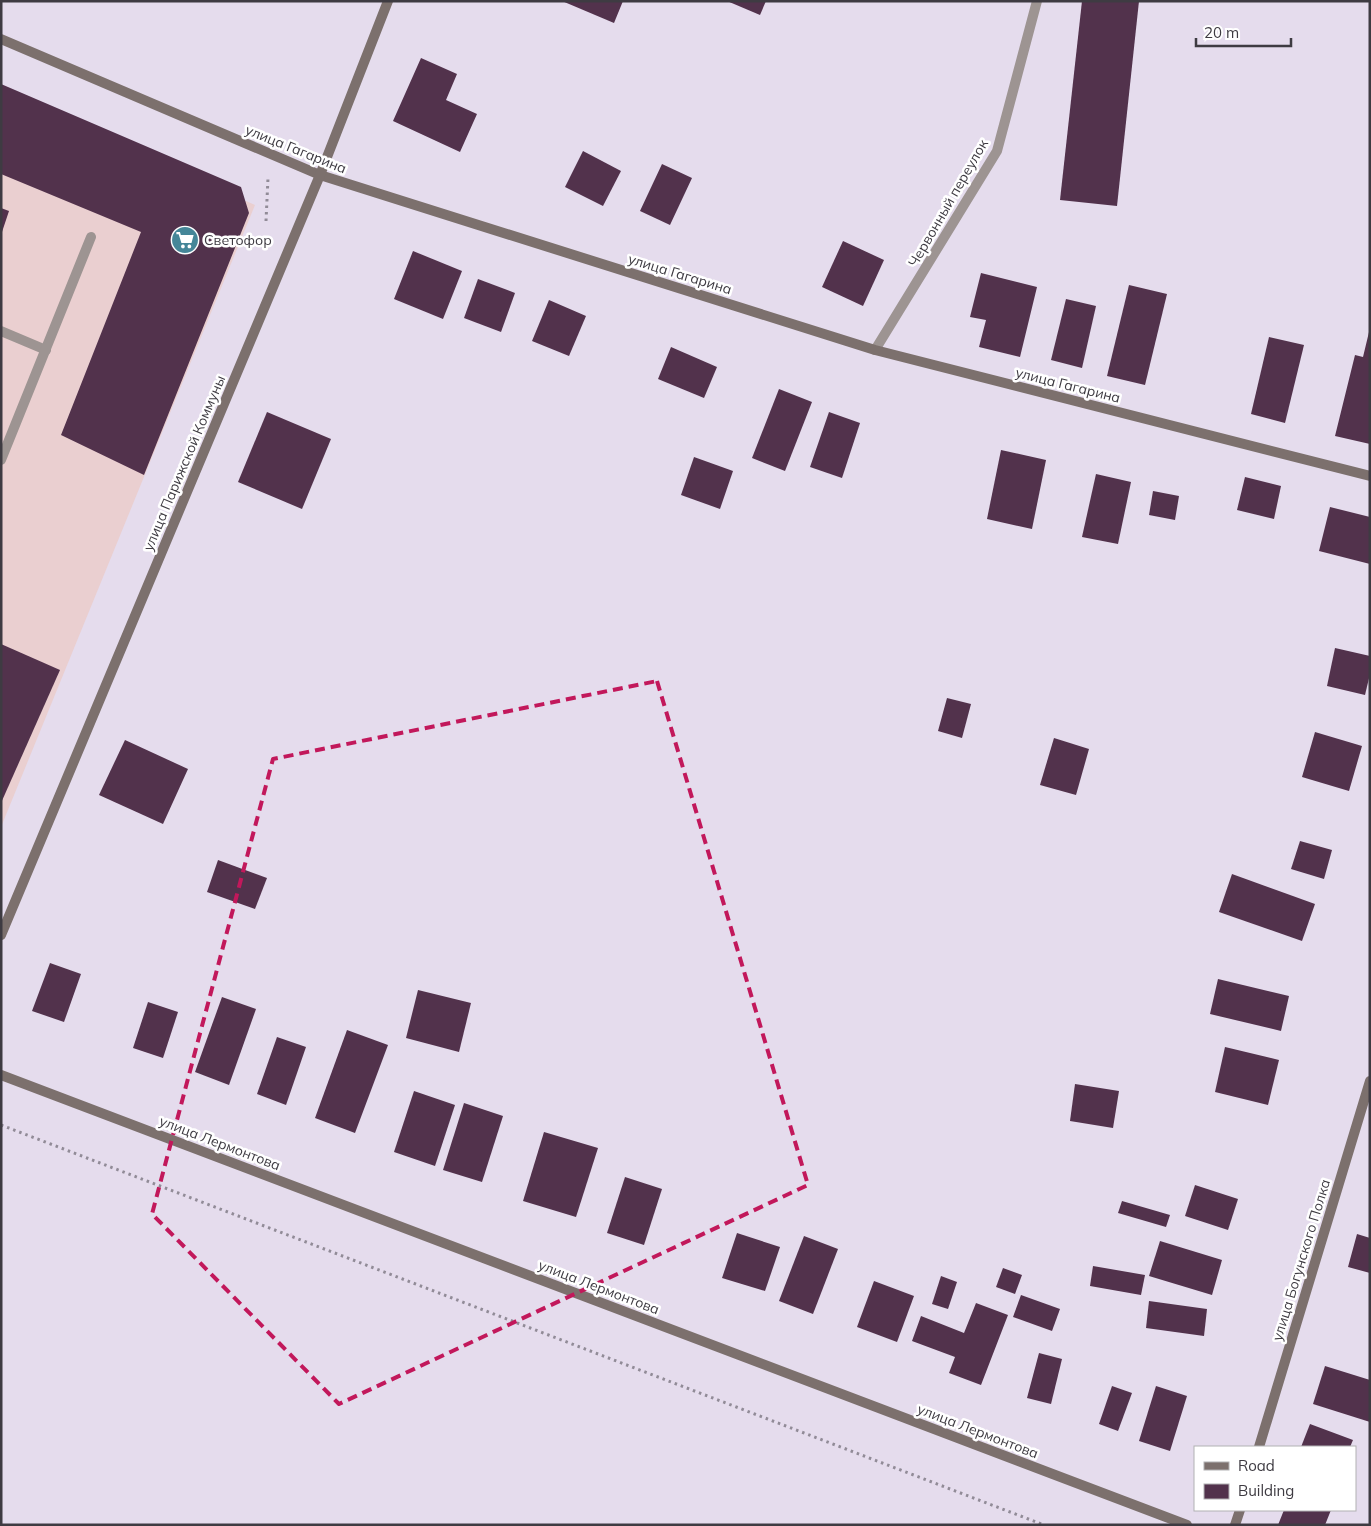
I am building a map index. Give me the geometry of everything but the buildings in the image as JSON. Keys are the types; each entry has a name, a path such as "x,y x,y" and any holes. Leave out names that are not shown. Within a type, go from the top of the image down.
{"street":[{"name":"улица Парижской Коммуны","path":"1,935 320,175 388,1"},
{"name":"Червонный переулок","path":"876,350 997,151 1037,1"},
{"name":"улица Гагарина","path":"1,38 320,175 876,350 1370,476"},
{"path":"1,460 91,237"},
{"path":"1,331 46,350"},
{"name":"улица Лермонтова","path":"1,1074 1187,1525"},
{"name":"улица Богунского Полка","path":"1258,1446 1370,1081"},
{"path":"1235,1525 1240,1511"}],"path":[{"path":"258,174 268,178 266,221"},
{"path":"1,1125 1044,1525"}],"highlighted area":[{"path":"657,681 808,1185 339,1404 152,1214 273,759"}],"shaded area":[{"path":"1,92 255,205 1,827"}],"place":[{"name":"Светофор","path":"185,240"}]}
